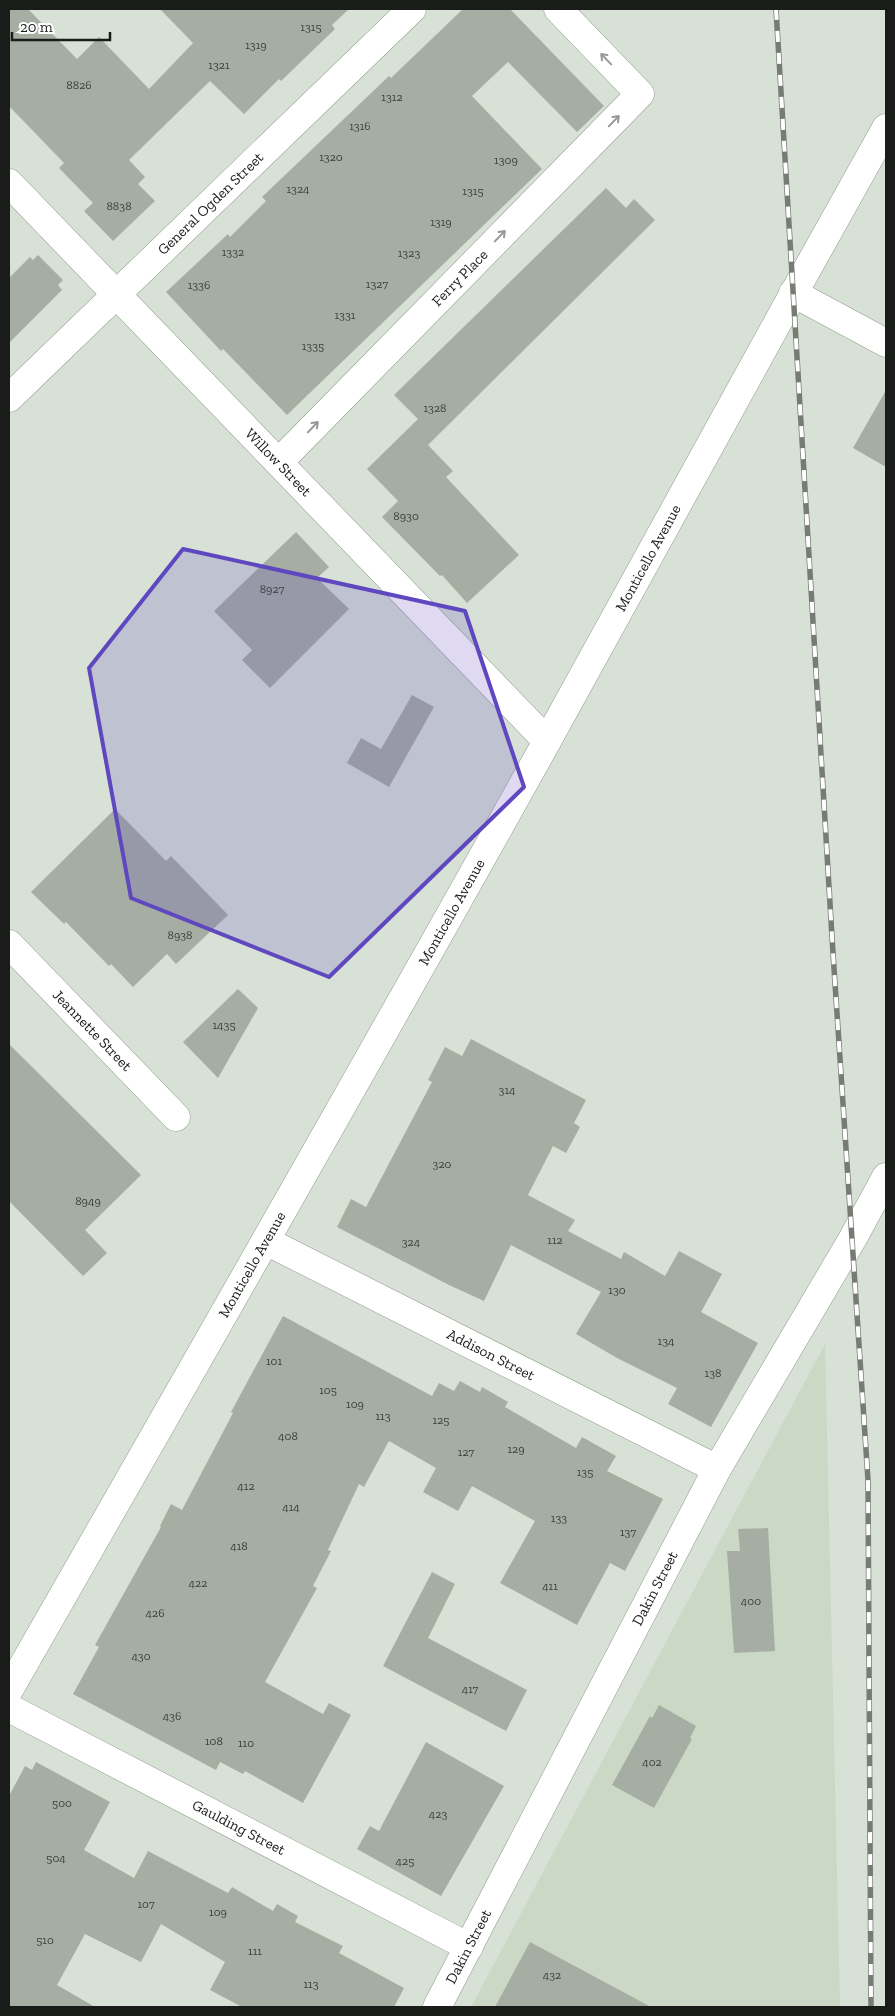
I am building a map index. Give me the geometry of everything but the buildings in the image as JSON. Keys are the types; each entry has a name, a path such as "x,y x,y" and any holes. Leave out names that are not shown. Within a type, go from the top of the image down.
{"street":[{"name":"General Ogden Street","path":"9,398 412,9"},
{"name":"Ferry Place","path":"279,462 640,94 558,9"},
{"name":"Monticello Avenue","path":"9,1690 266,1241 547,741 793,293 886,128"},
{"name":"Willow Street","path":"9,183 547,741"},
{"path":"793,293 886,343"},
{"name":"Jeannette Street","path":"9,944 176,1116"},
{"name":"Dakin Street","path":"437,2007 717,1468 848,1246 886,1177"},
{"name":"Addison Street","path":"266,1241 717,1468"},
{"name":"Gaulding Street","path":"9,1708 468,1947"}],"highlighted area":[{"path":"183,549 465,611 524,787 329,977 131,898 89,668"}],"shaded area":[{"path":"825,1344 840,2007 471,2007"}],"railway":[{"path":"776,9 833,953 868,1480 871,2007"}]}
